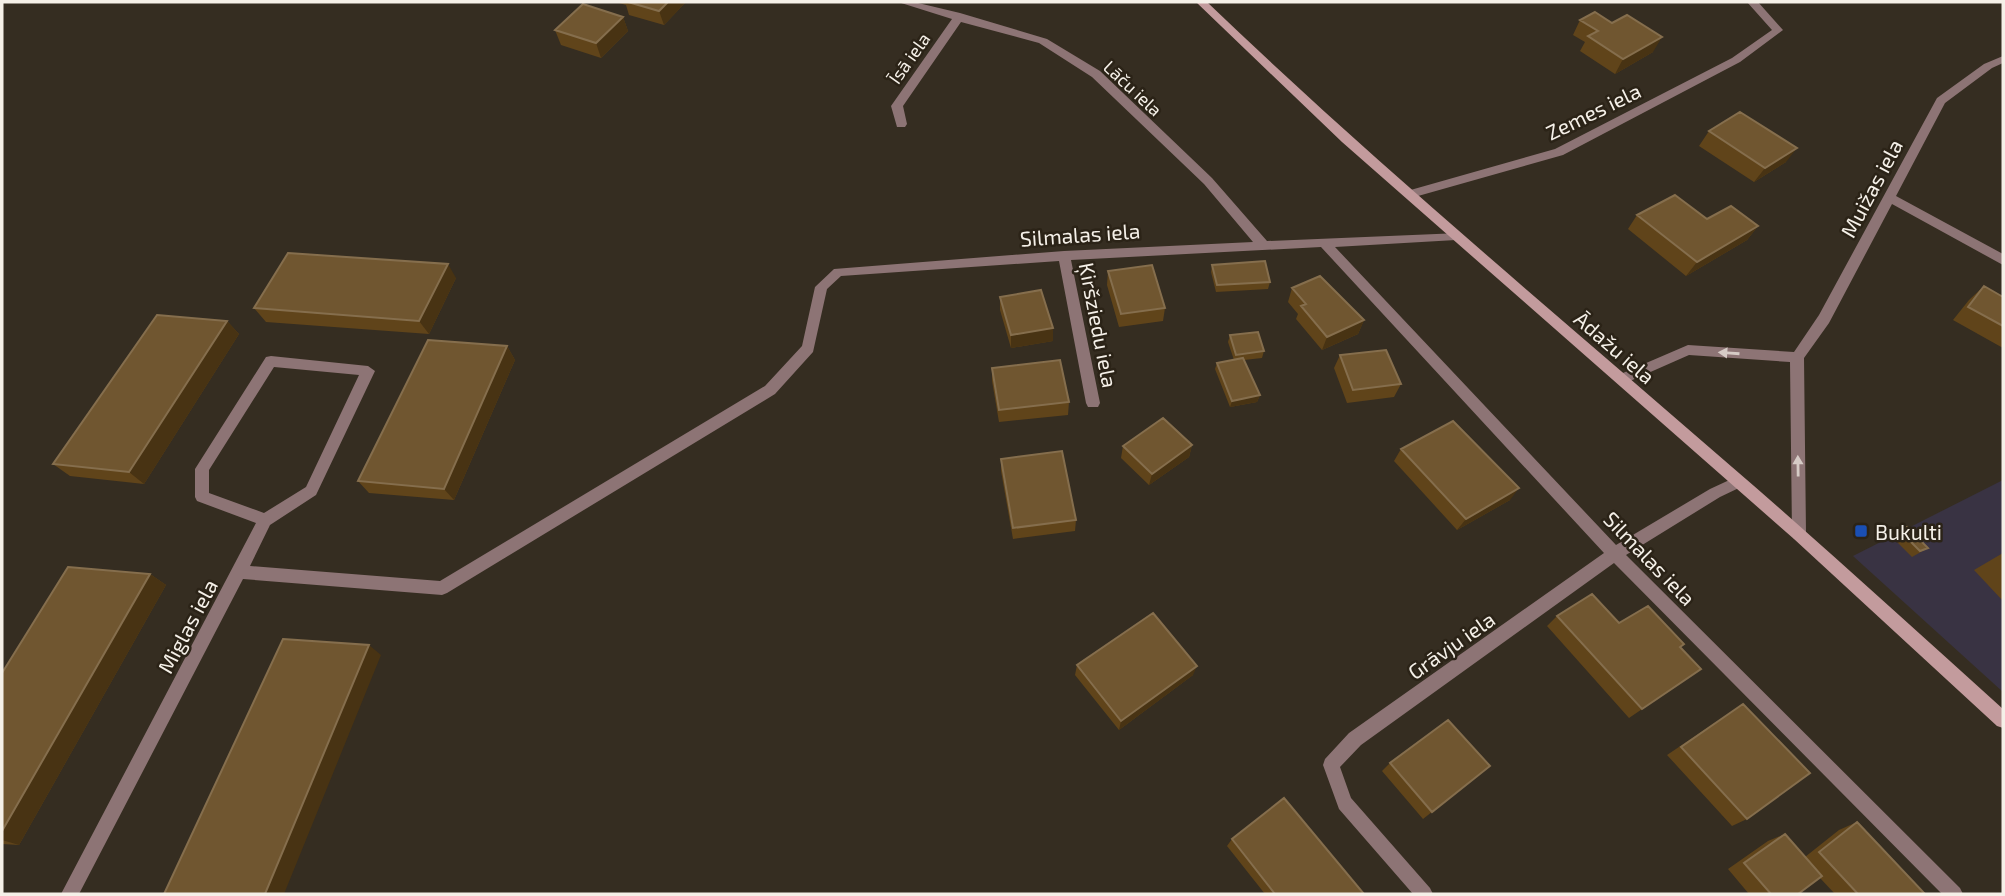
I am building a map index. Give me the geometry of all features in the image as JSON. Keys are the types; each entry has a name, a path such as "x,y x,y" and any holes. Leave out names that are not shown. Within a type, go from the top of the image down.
{"street":[{"name":"Lāču iela","path":"903,2 1043,41 1096,74 1208,181 1262,244"},
{"name":"Ādažu iela","path":"1201,2 1279,77 1456,236 1799,534 2003,720"},
{"name":"Zemes iela","path":"1410,194 1559,152 1736,60 1778,30 1752,2"},
{"name":"Īsā iela","path":"901,124 897,106 960,16"},
{"name":"Muižas iela","path":"1797,357 1824,319 1941,101 1988,66 2003,59"},
{"path":"1891,198 2003,260"},
{"name":"Silmalas iela","path":"838,272 1262,244 1456,236"},
{"name":"Silmalas iela","path":"1324,243 1615,554 1954,894"},
{"name":"Ķiršziedu iela","path":"1064,256 1093,403"},
{"name":"Miglas iela","path":"71,894 239,572 442,588 770,390 808,348 821,287 838,272"},
{"path":"1621,380 1688,350 1797,357 1799,534"},
{"path":"239,572 265,520 311,491 368,371 271,361 202,469 202,497 265,520"},
{"name":"Grāvju iela","path":"1424,894 1345,803 1331,765 1355,739 1615,554 1715,493 1738,482"}],"shaded area":[{"path":"2003,480 2003,692 1853,556"}],"building":[{"path":"628,2 668,2 659,11"},
{"path":"583,4 623,17 596,43 555,30"},
{"path":"1595,12 1612,23 1627,15 1662,37 1623,59 1588,36 1598,31 1580,20"},
{"path":"1740,112 1797,148 1765,168 1709,131"},
{"path":"1675,195 1707,219 1731,206 1758,226 1697,262 1637,215"},
{"path":"288,253 448,264 419,321 254,308"},
{"path":"1265,261 1270,282 1217,285 1212,265"},
{"path":"1152,265 1165,308 1121,314 1108,271"},
{"path":"1320,276 1364,320 1327,337 1301,306 1306,304 1292,288"},
{"path":"1984,286 2003,297 2003,326 1968,307"},
{"path":"1041,290 1053,328 1011,335 1000,297"},
{"path":"157,315 227,321 129,472 53,464"},
{"path":"1258,332 1264,351 1236,355 1230,335"},
{"path":"428,340 507,346 444,489 358,481"},
{"path":"1386,350 1401,384 1353,390 1340,355"},
{"path":"1243,358 1260,395 1232,401 1217,363"},
{"path":"1060,360 1069,402 999,410 992,368"},
{"path":"1163,418 1192,445 1152,474 1123,446"},
{"path":"1453,421 1519,488 1466,519 1401,449"},
{"path":"1062,451 1076,520 1013,528 1001,459"},
{"path":"1907,527 1928,548 1920,551 1900,531"},
{"path":"68,567 150,574 2,831 2,673"},
{"path":"1592,594 1619,623 1648,606 1684,644 1680,647 1701,669 1642,709 1557,616"},
{"path":"1153,613 1197,666 1121,721 1077,665"},
{"path":"283,639 369,645 265,894 164,894"},
{"path":"1743,704 1810,773 1747,819 1681,747"},
{"path":"1448,720 1490,766 1432,812 1390,763"},
{"path":"1284,798 1364,894 1275,894 1232,839"},
{"path":"1857,822 1925,894 1858,894 1819,852"},
{"path":"1785,834 1822,876 1798,894 1771,894 1744,863"}],"place":[{"name":"Bukulti","path":"1861,531"}]}
